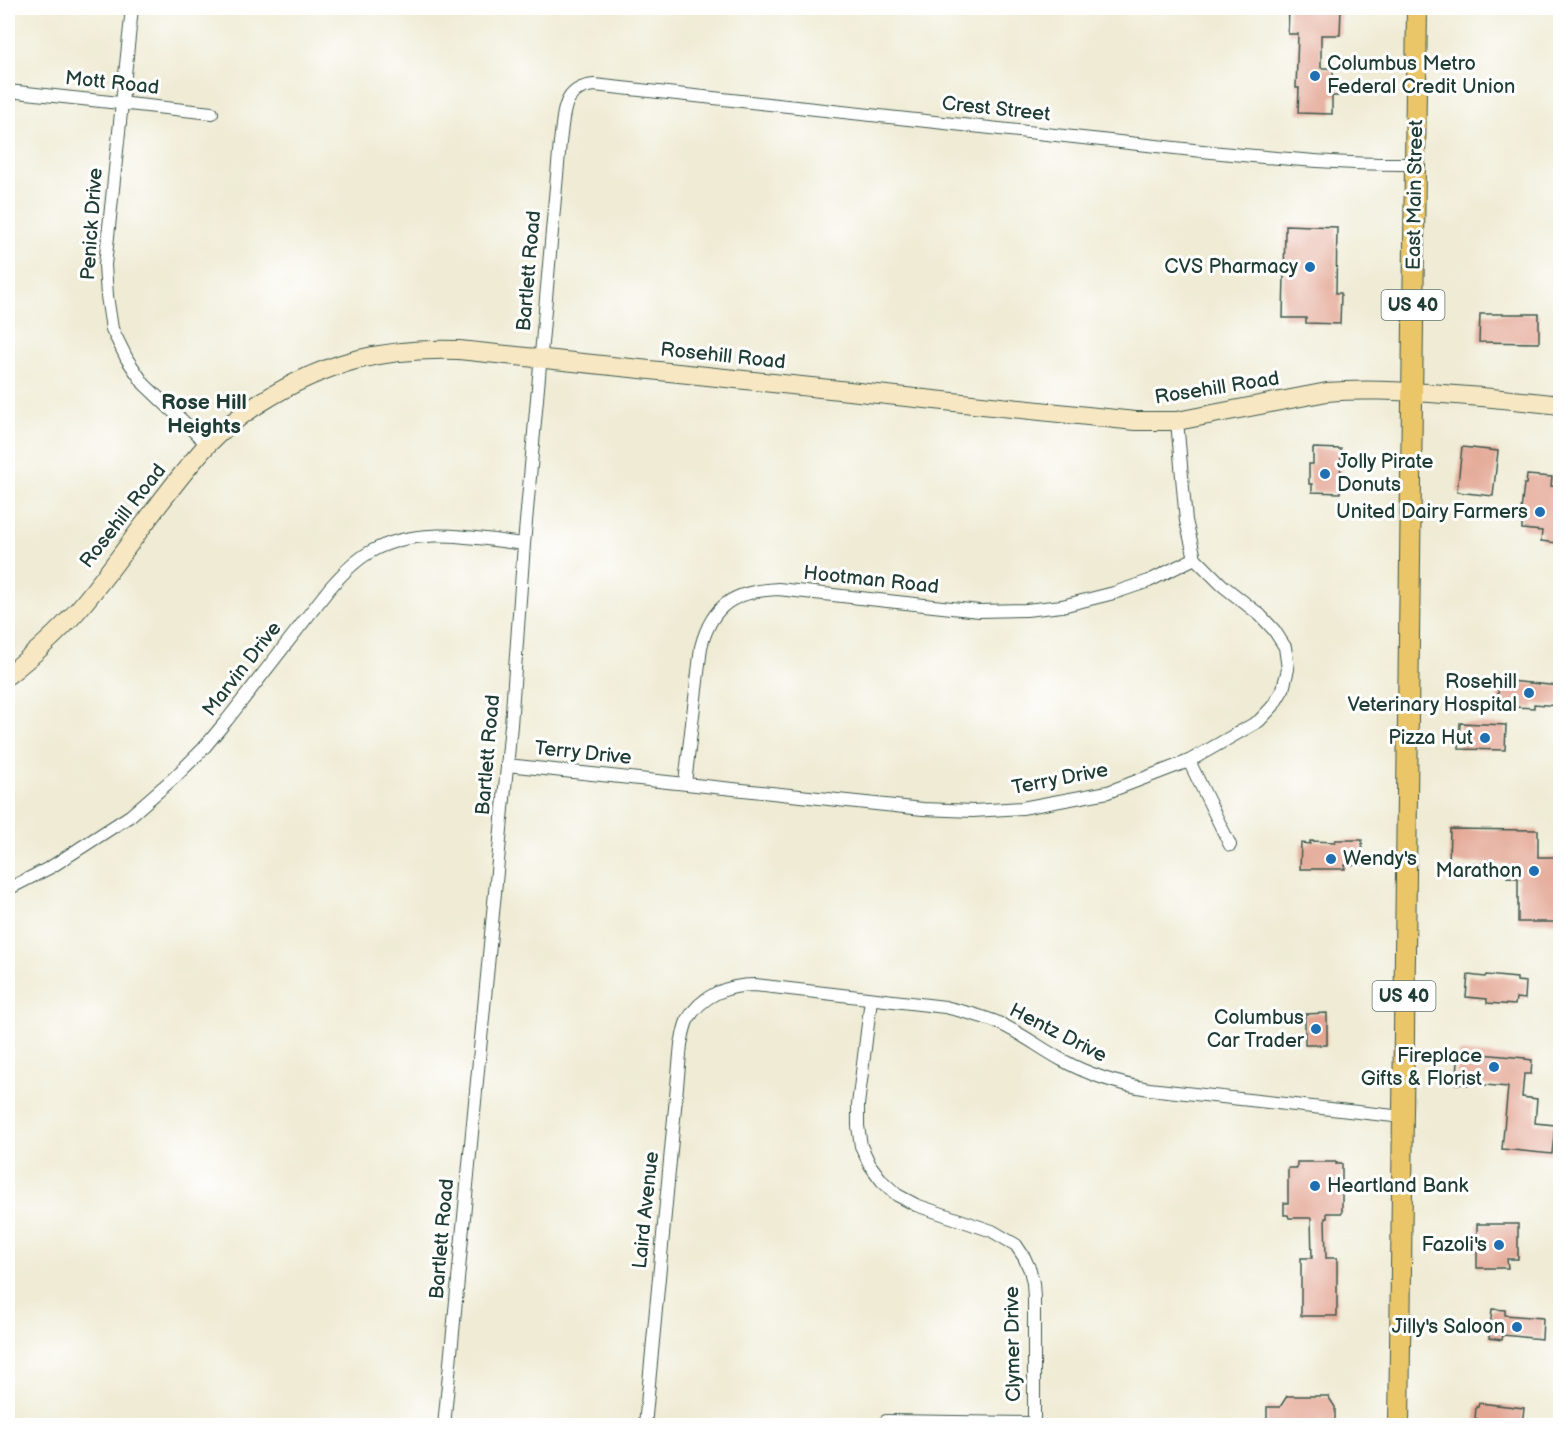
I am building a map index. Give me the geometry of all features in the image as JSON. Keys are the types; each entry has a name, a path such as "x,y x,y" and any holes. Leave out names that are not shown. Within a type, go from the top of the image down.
{"main road":[{"name":"East Main Street","path":"1399,1425 1417,8"}],"street":[{"name":"Penick Drive","path":"132,8 105,266 112,329 127,359 144,384 208,445"},
{"name":"Crest Street","path":"575,91 584,86 594,85 1221,153 1371,165 1415,164"},
{"name":"Mott Road","path":"8,91 212,113"},
{"name":"Bartlett Road","path":"444,1425 507,765 560,142 565,109 568,99 575,91"},
{"name":"Rosehill Road","path":"8,675 77,612 163,500 208,445 225,429 277,392 304,378 358,359 401,351 459,350 1112,419 1177,421 1328,392 1372,390 1474,396 1560,405"},
{"path":"1177,421 1186,521 1195,558"},
{"name":"Marvin Drive","path":"8,889 51,867 130,816 176,776 227,720 328,589 343,573 369,552 389,543 425,535 524,544"},
{"name":"Terry Drive","path":"507,765 923,809 974,811 1022,808 1108,792 1189,761 1259,721 1273,706 1283,689 1288,669 1285,647 1274,630 1195,558"},
{"name":"Hootman Road","path":"685,783 705,630 727,603 743,594 778,589 978,611 1026,610 1062,606 1114,593 1149,581 1195,558"},
{"path":"1189,761 1230,845"},
{"name":"Hentz Drive","path":"701,1003 726,988 755,985 945,1007 996,1022 1064,1062 1121,1084 1403,1117"},
{"name":"Clymer Drive","path":"871,999 858,1105 861,1146 882,1182 897,1195 916,1205 992,1231 1016,1245 1024,1257 1033,1283 1034,1298 1034,1424"},
{"name":"Laird Avenue","path":"645,1425 681,1044 687,1021 701,1003"},
{"path":"886,1421 1034,1424"}],"building":[{"path":"1289,8 1341,8 1340,35 1321,35 1321,68 1333,68 1333,84 1338,84 1338,96 1332,96 1332,114 1298,113 1299,88 1296,88 1298,34 1288,34"},
{"name":"CVS Pharmacy","path":"1286,225 1337,227 1336,293 1341,293 1340,324 1306,323 1306,318 1283,318"},
{"path":"1480,314 1539,314 1539,343 1479,342"},
{"name":"United Dairy Farmers","path":"1462,447 1498,451 1493,496 1457,492"},
{"name":"Jolly Pirate Donuts","path":"1313,448 1341,449 1340,493 1312,492 1312,484 1309,484 1309,464 1313,464"},
{"name":"United Dairy Farmers","path":"1527,475 1552,477 1551,486 1560,487 1557,543 1541,541 1542,531 1522,529 1522,520 1520,520"},
{"name":"Rosehill Veterinary Hospital","path":"1499,680 1560,686 1559,706 1534,704 1534,708 1497,706"},
{"name":"Pizza Hut","path":"1460,723 1506,725 1505,750 1459,749"},
{"name":"Marathon","path":"1450,829 1538,830 1538,857 1560,857 1560,922 1518,922 1518,878 1507,877 1508,864 1449,863"},
{"name":"Wendy's","path":"1335,840 1362,840 1362,865 1345,865 1345,869 1300,869 1301,843 1335,842"},
{"path":"1468,975 1517,978 1517,981 1526,982 1525,999 1516,998 1515,1005 1487,1003 1487,999 1466,997"},
{"name":"Columbus Car Trader","path":"1327,1013 1327,1045 1305,1045 1305,1014"},
{"path":"1459,1052 1532,1060 1531,1074 1524,1074 1522,1097 1537,1099 1535,1123 1555,1125 1552,1154 1502,1149 1508,1087 1456,1084"},
{"path":"1297,1162 1342,1164 1342,1213 1327,1213 1327,1218 1325,1218 1326,1258 1337,1258 1337,1316 1301,1316 1301,1258 1312,1258 1311,1218 1289,1218 1288,1215 1284,1215 1284,1203 1288,1203 1288,1168 1297,1168"},
{"name":"Fazoli's","path":"1477,1224 1518,1224 1518,1259 1507,1259 1508,1268 1477,1268"},
{"name":"Jilly's Saloon","path":"1492,1309 1505,1310 1505,1315 1543,1318 1542,1339 1503,1335 1502,1340 1489,1338"},
{"path":"1287,1396 1328,1396 1335,1407 1335,1425 1267,1425 1267,1407 1280,1407"},
{"path":"1479,1403 1524,1408 1522,1425 1477,1423 1476,1407"}],"place":[{"name":"Columbus Metro Federal Credit Union","path":"1315,76"},
{"name":"CVS Pharmacy","path":"1310,267"},
{"name":"Jolly Pirate Donuts","path":"1325,474"},
{"name":"United Dairy Farmers","path":"1540,512"},
{"name":"Rosehill Veterinary Hospital","path":"1529,693"},
{"name":"Pizza Hut","path":"1485,738"},
{"name":"Wendy's","path":"1331,859"},
{"name":"Marathon","path":"1534,871"},
{"name":"Columbus Car Trader","path":"1316,1029"},
{"name":"Fireplace Gifts & Florist","path":"1494,1067"},
{"name":"Heartland Bank","path":"1315,1186"},
{"name":"Fazoli's","path":"1499,1245"},
{"name":"Jilly's Saloon","path":"1517,1327"}],"district":[{"name":"Rose Hill Heights","path":"204,414"}]}
